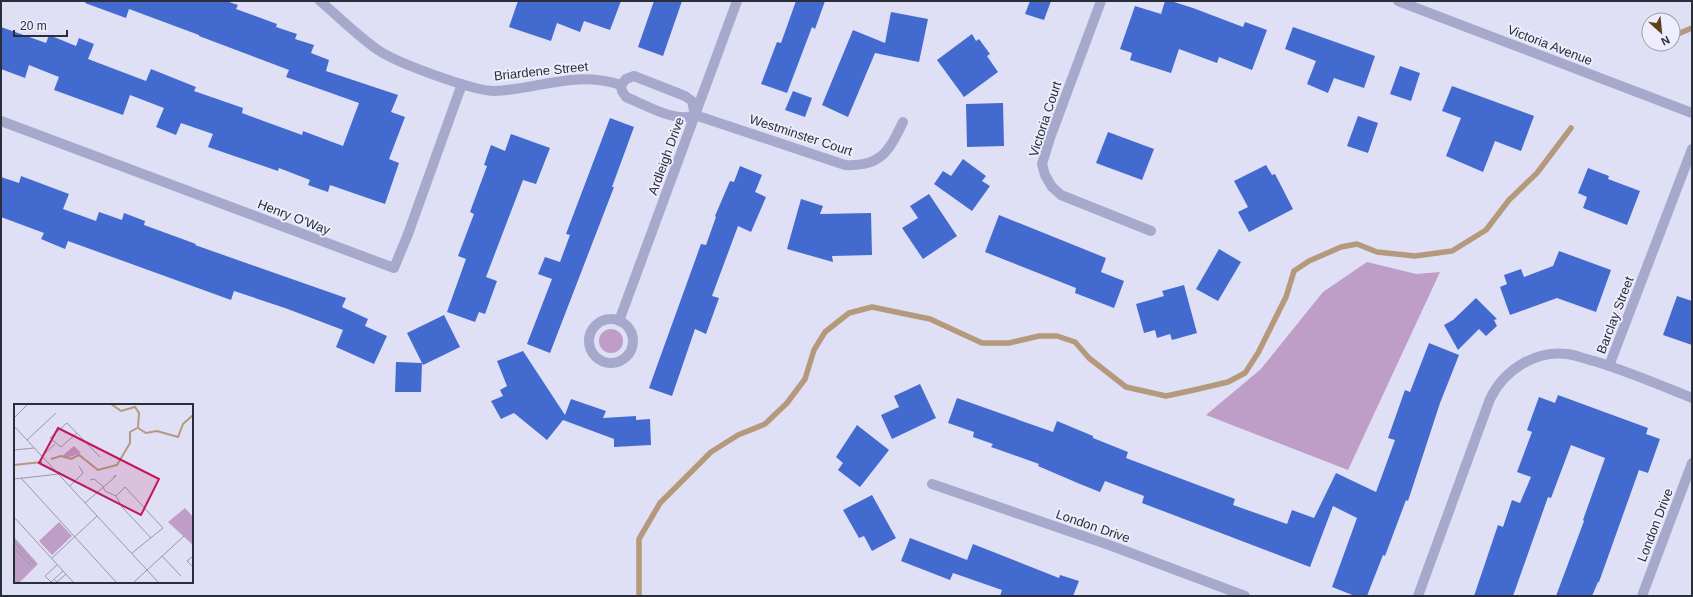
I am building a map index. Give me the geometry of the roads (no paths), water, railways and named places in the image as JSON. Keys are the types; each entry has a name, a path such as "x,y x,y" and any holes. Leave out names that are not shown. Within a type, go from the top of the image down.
{"street":[{"name":"Briardene Street","path":"320,1 378,50 396,59 462,84 494,91 573,79 603,79 621,85"},
{"name":"Ardleigh Drive","path":"619,320 737,1"},
{"name":"Victoria Court","path":"1101,1 1050,138 1042,164 1045,175 1052,187 1061,195 1151,231"},
{"name":"Victoria Avenue","path":"1398,1 1692,113"},
{"path":"634,76 685,96 692,101 695,115 682,118 626,97 622,91 621,85 626,80 634,76"},
{"name":"Henry O'Way","path":"1,121 394,268 408,234 462,84"},
{"name":"Westminster Court","path":"695,115 715,120 845,165 860,166 878,159 891,147 903,122"},
{"name":"Barclay Street","path":"1418,596 1495,388 1515,368 1525,361 1537,357 1568,354 1609,366 1692,148"},
{"path":"605,320 619,320 625,324 632,335 632,349 628,355 617,362 604,362 592,354 590,347 590,334 594,327 605,320"},
{"path":"1609,366 1692,398"},
{"name":"London Drive","path":"1642,596 1692,463"},
{"name":"London Drive","path":"932,484 1112,546 1245,596"}],"waterway":[{"path":"1681,33 1692,28"},
{"path":"639,596 639,539 660,503 711,452 738,435 765,424 787,403 805,379 814,350 825,332 849,313 872,307 930,319 982,343 1009,343 1039,336 1057,336 1075,342 1089,358 1126,387 1166,396 1228,382 1245,373 1258,353 1286,297 1294,271 1309,261 1341,247 1357,244 1377,252 1415,256 1452,251 1486,230 1509,200 1537,173 1571,128"}]}
